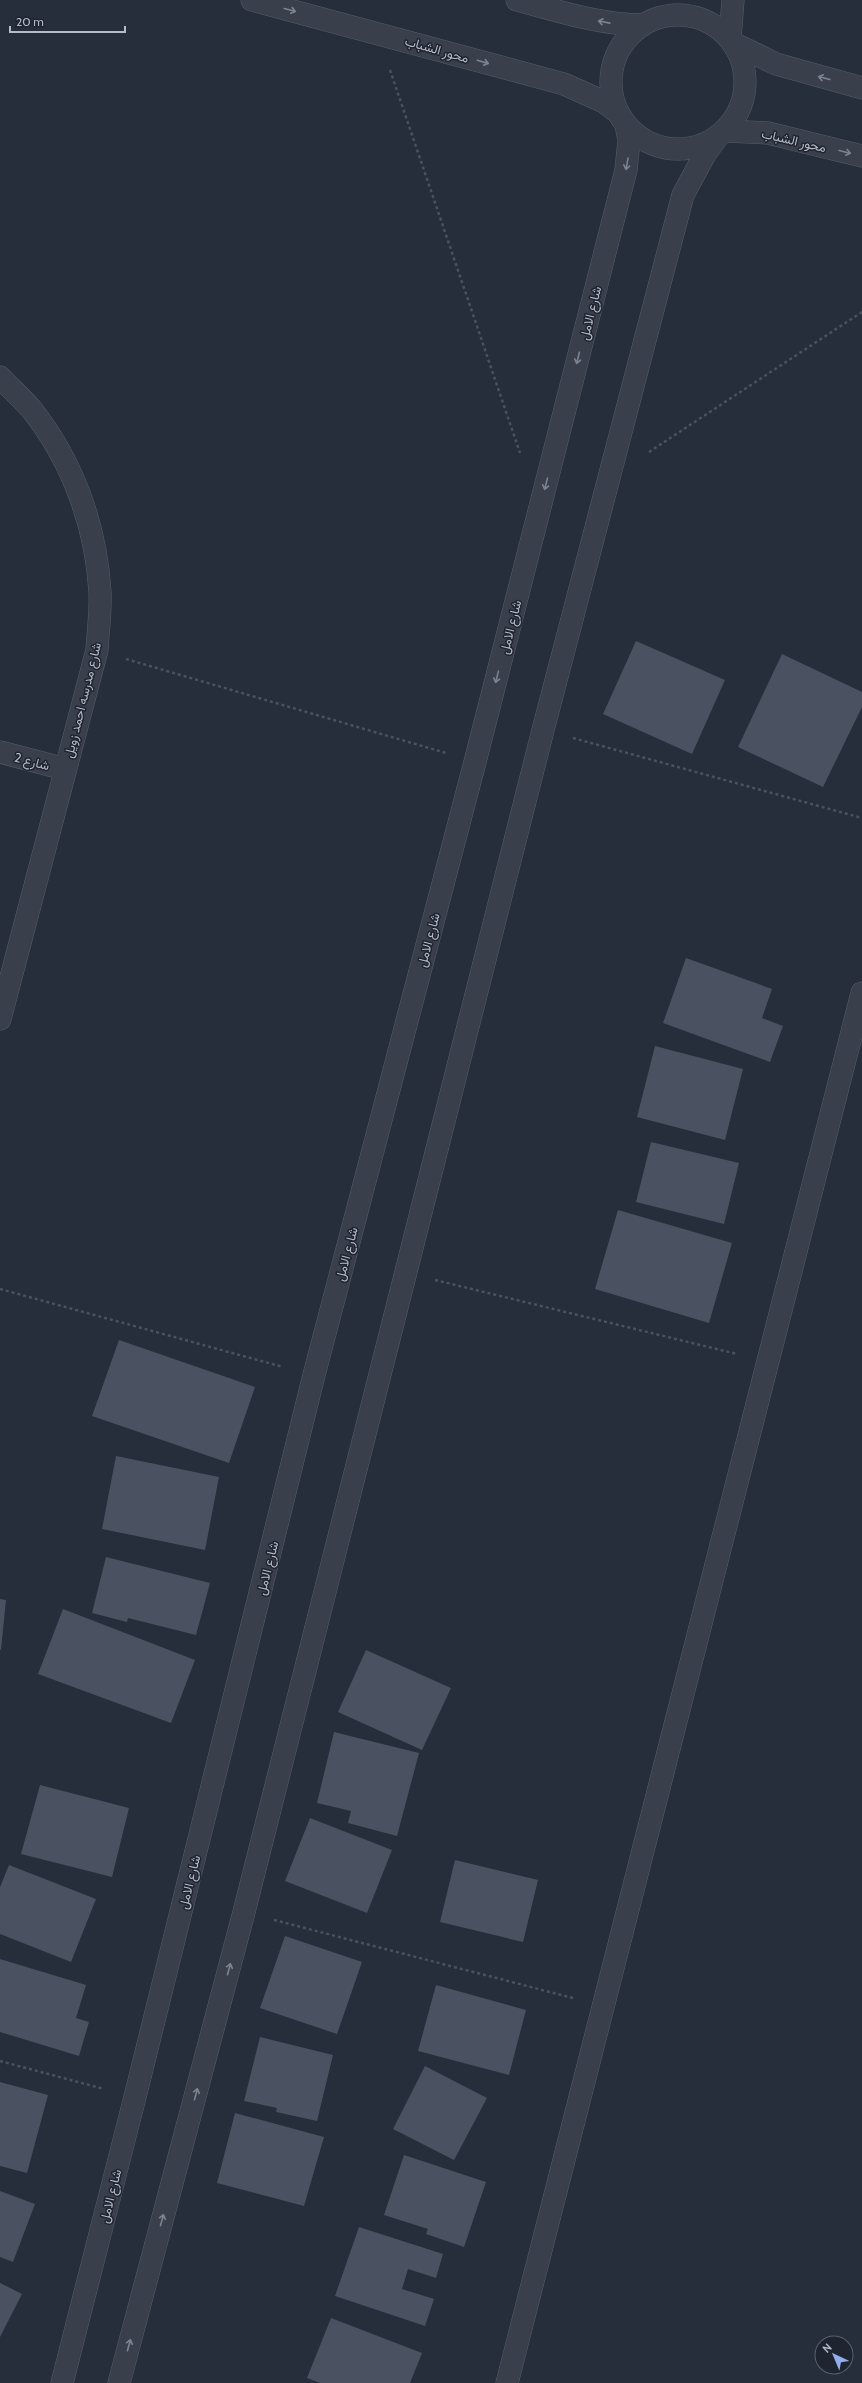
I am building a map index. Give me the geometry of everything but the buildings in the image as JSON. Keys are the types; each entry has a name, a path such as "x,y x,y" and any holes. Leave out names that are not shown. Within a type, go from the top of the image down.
{"street":[{"name":"محور الشباب","path":"252,0 377,32 564,84 604,102 621,119"},
{"path":"517,0 599,21 622,25 646,23 671,16 693,17 719,29 732,41 776,64 862,88"},
{"path":"663,0 646,23 630,35 620,48 613,64 612,96 621,119 639,137 653,145 670,149 687,149 703,144 721,134"},
{"path":"119,2383 244,1912 543,730 683,194 705,154 736,116 743,98 745,79 741,60 732,41 733,0"},
{"name":"شارع الامل","path":"62,2383 135,2097 314,1375 475,762 626,170 629,140 621,119"},
{"name":"محور الشباب","path":"721,134 768,133 862,156"},
{"name":"شارع مدرسه احمد زويل","path":"0,377 31,410 59,450 80,496 94,544 100,593 97,650 0,1018"},
{"name":"شارع 2","path":"0,752 65,769"},
{"path":"507,2383 862,993"}],"path":[{"path":"377,32 522,458"},
{"path":"648,452 862,312"},
{"path":"97,650 475,762"},
{"path":"543,730 862,818"},
{"path":"406,1273 768,1362"},
{"path":"0,1289 314,1375"},
{"path":"244,1912 603,2005"},
{"path":"0,2061 135,2097"}]}
